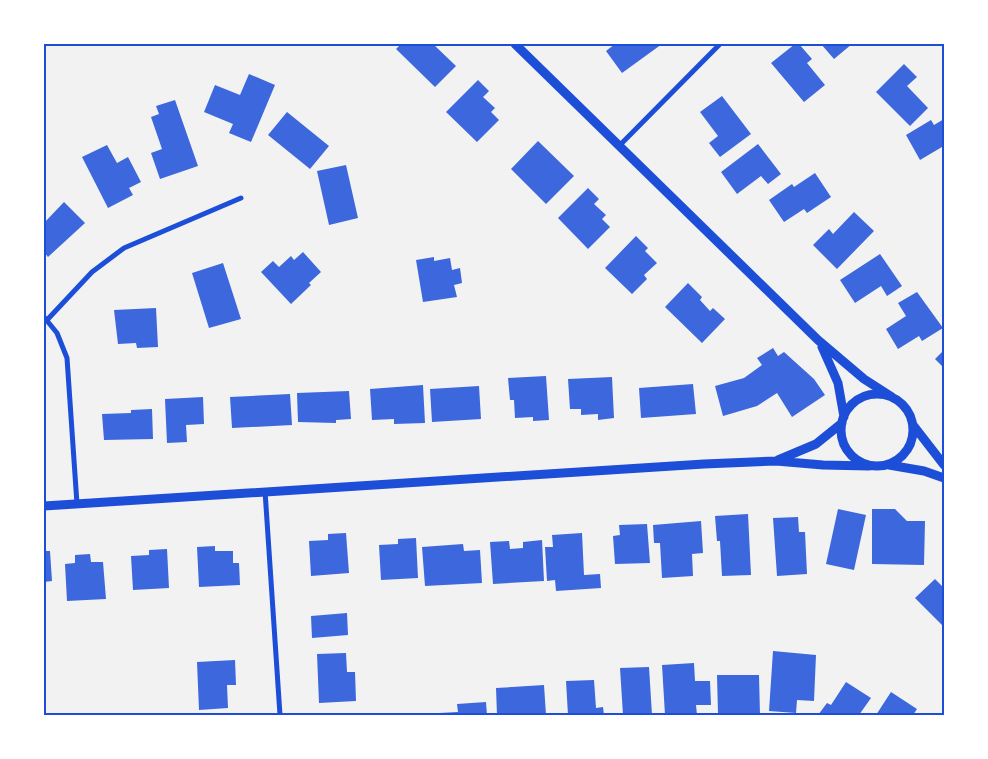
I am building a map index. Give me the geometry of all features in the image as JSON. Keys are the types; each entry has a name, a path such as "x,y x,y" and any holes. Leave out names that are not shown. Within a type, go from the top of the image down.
{"street":[{"path":"515,44 818,340 864,379 904,406 913,425 944,465"},
{"path":"619,146 720,44"},
{"path":"77,504 67,358 63,345 46,319 92,272 124,248 241,198"},
{"path":"818,340 830,360 838,383 843,420 842,437 845,446 855,459 869,466"},
{"path":"776,461 816,444 843,420 849,407 861,397 877,394 892,397"},
{"path":"889,465 897,460 909,446 914,433 913,425"},
{"path":"44,506 776,461 823,465 889,465 924,470 944,478"},
{"path":"265,491 280,715"}],"building":[{"path":"401,44 433,44 456,66 435,87 396,49"},
{"path":"615,44 662,44 622,73 606,51"},
{"path":"795,44 799,44 812,59 807,63 825,85 804,102 771,63"},
{"path":"821,44 852,44 834,59"},
{"path":"904,64 917,77 907,86 928,108 910,126 876,92"},
{"path":"249,74 275,85 251,142 229,133 233,124 204,112 215,85 240,95"},
{"path":"478,80 489,91 483,97 495,108 491,112 499,120 477,142 446,112"},
{"path":"722,96 751,134 720,157 709,143 718,136 700,112"},
{"path":"175,100 198,166 160,179 151,153 162,149 151,117 159,114 156,106"},
{"path":"287,112 329,146 310,169 268,135"},
{"path":"944,119 944,151 942,147 920,160 906,135 931,120 934,125"},
{"path":"538,141 574,176 546,204 511,169"},
{"path":"758,144 781,174 768,184 761,176 737,194 721,172"},
{"path":"107,145 117,163 128,157 141,182 129,188 133,195 108,208 82,157"},
{"path":"346,165 358,218 329,225 317,171"},
{"path":"815,173 831,197 807,213 804,209 784,222 769,200 792,184 794,187"},
{"path":"588,188 599,199 594,204 606,215 602,219 610,227 588,249 558,218"},
{"path":"64,202 85,223 48,257 44,252 44,223"},
{"path":"854,212 874,231 837,269 813,245 829,229 833,234"},
{"path":"636,236 648,248 645,251 657,263 644,275 647,279 632,294 605,268"},
{"path":"303,252 321,272 309,283 311,285 291,304 261,272 273,261 279,267 291,256 294,260"},
{"path":"880,254 902,286 887,296 881,286 855,303 840,280"},
{"path":"434,257 434,261 450,258 452,270 460,268 462,283 454,285 457,297 423,302 416,260"},
{"path":"223,263 241,319 209,328 192,273"},
{"path":"688,283 702,297 700,300 710,311 713,308 725,319 702,343 665,307"},
{"path":"917,292 943,328 922,341 919,336 898,349 886,329 906,316 898,303"},
{"path":"156,308 158,347 137,348 136,343 118,344 114,310"},
{"path":"773,348 778,356 784,352 814,379 825,395 792,417 777,393 757,406 723,416 715,386 744,378 762,365 757,358"},
{"path":"944,350 944,368 935,359"},
{"path":"546,376 549,420 533,421 533,417 515,418 514,400 510,400 508,378"},
{"path":"612,377 614,418 598,420 598,414 581,415 581,409 570,409 568,379"},
{"path":"693,384 696,414 641,418 639,388"},
{"path":"423,385 425,423 394,424 394,419 372,420 370,389"},
{"path":"479,386 481,419 432,422 430,389"},
{"path":"349,391 351,419 336,420 336,423 298,422 297,393"},
{"path":"290,394 292,425 232,428 230,397"},
{"path":"203,397 204,424 186,425 187,442 167,443 165,399"},
{"path":"152,409 153,439 104,440 102,414 131,413 131,410"},
{"path":"838,509 866,515 854,570 826,564"},
{"path":"872,509 895,509 907,521 925,521 924,565 872,564"},
{"path":"748,514 751,575 722,576 720,541 717,541 715,516"},
{"path":"798,517 799,532 805,532 807,574 777,576 773,518"},
{"path":"701,521 703,553 692,554 693,576 662,578 660,543 654,543 653,525"},
{"path":"647,524 650,563 615,564 613,536 620,535 619,525"},
{"path":"346,533 349,573 311,576 309,541 328,540 328,534"},
{"path":"582,533 584,575 600,574 601,588 556,591 555,580 547,581 545,547 553,547 552,535"},
{"path":"416,538 418,578 381,580 379,545 398,544 398,539"},
{"path":"542,540 544,581 493,584 490,542 509,541 510,549 523,548 523,542"},
{"path":"463,544 464,551 480,550 482,583 425,586 422,547"},
{"path":"215,546 215,551 233,551 233,563 239,563 240,585 199,587 197,547"},
{"path":"167,549 169,588 133,590 131,556 149,555 149,550"},
{"path":"44,551 50,551 52,581 44,582"},
{"path":"90,554 91,562 103,562 106,599 67,601 65,564 75,563 75,555"},
{"path":"935,579 944,588 944,627 915,598"},
{"path":"347,613 348,635 312,638 311,616"},
{"path":"773,651 816,655 814,701 797,700 796,713 769,711"},
{"path":"346,653 347,672 355,672 356,701 319,703 317,654"},
{"path":"235,660 236,685 227,685 228,708 199,710 197,662"},
{"path":"694,663 695,681 710,681 711,705 696,705 697,715 665,715 662,665"},
{"path":"649,667 652,715 623,715 620,668"},
{"path":"717,675 759,675 760,715 718,714"},
{"path":"594,680 596,708 603,707 604,715 568,715 566,681"},
{"path":"846,682 871,698 859,715 818,715 827,703 831,705"},
{"path":"544,685 546,715 497,715 496,688"},
{"path":"891,692 917,709 913,715 876,715"},
{"path":"486,702 487,715 439,715 439,713 458,712 457,704"}]}
